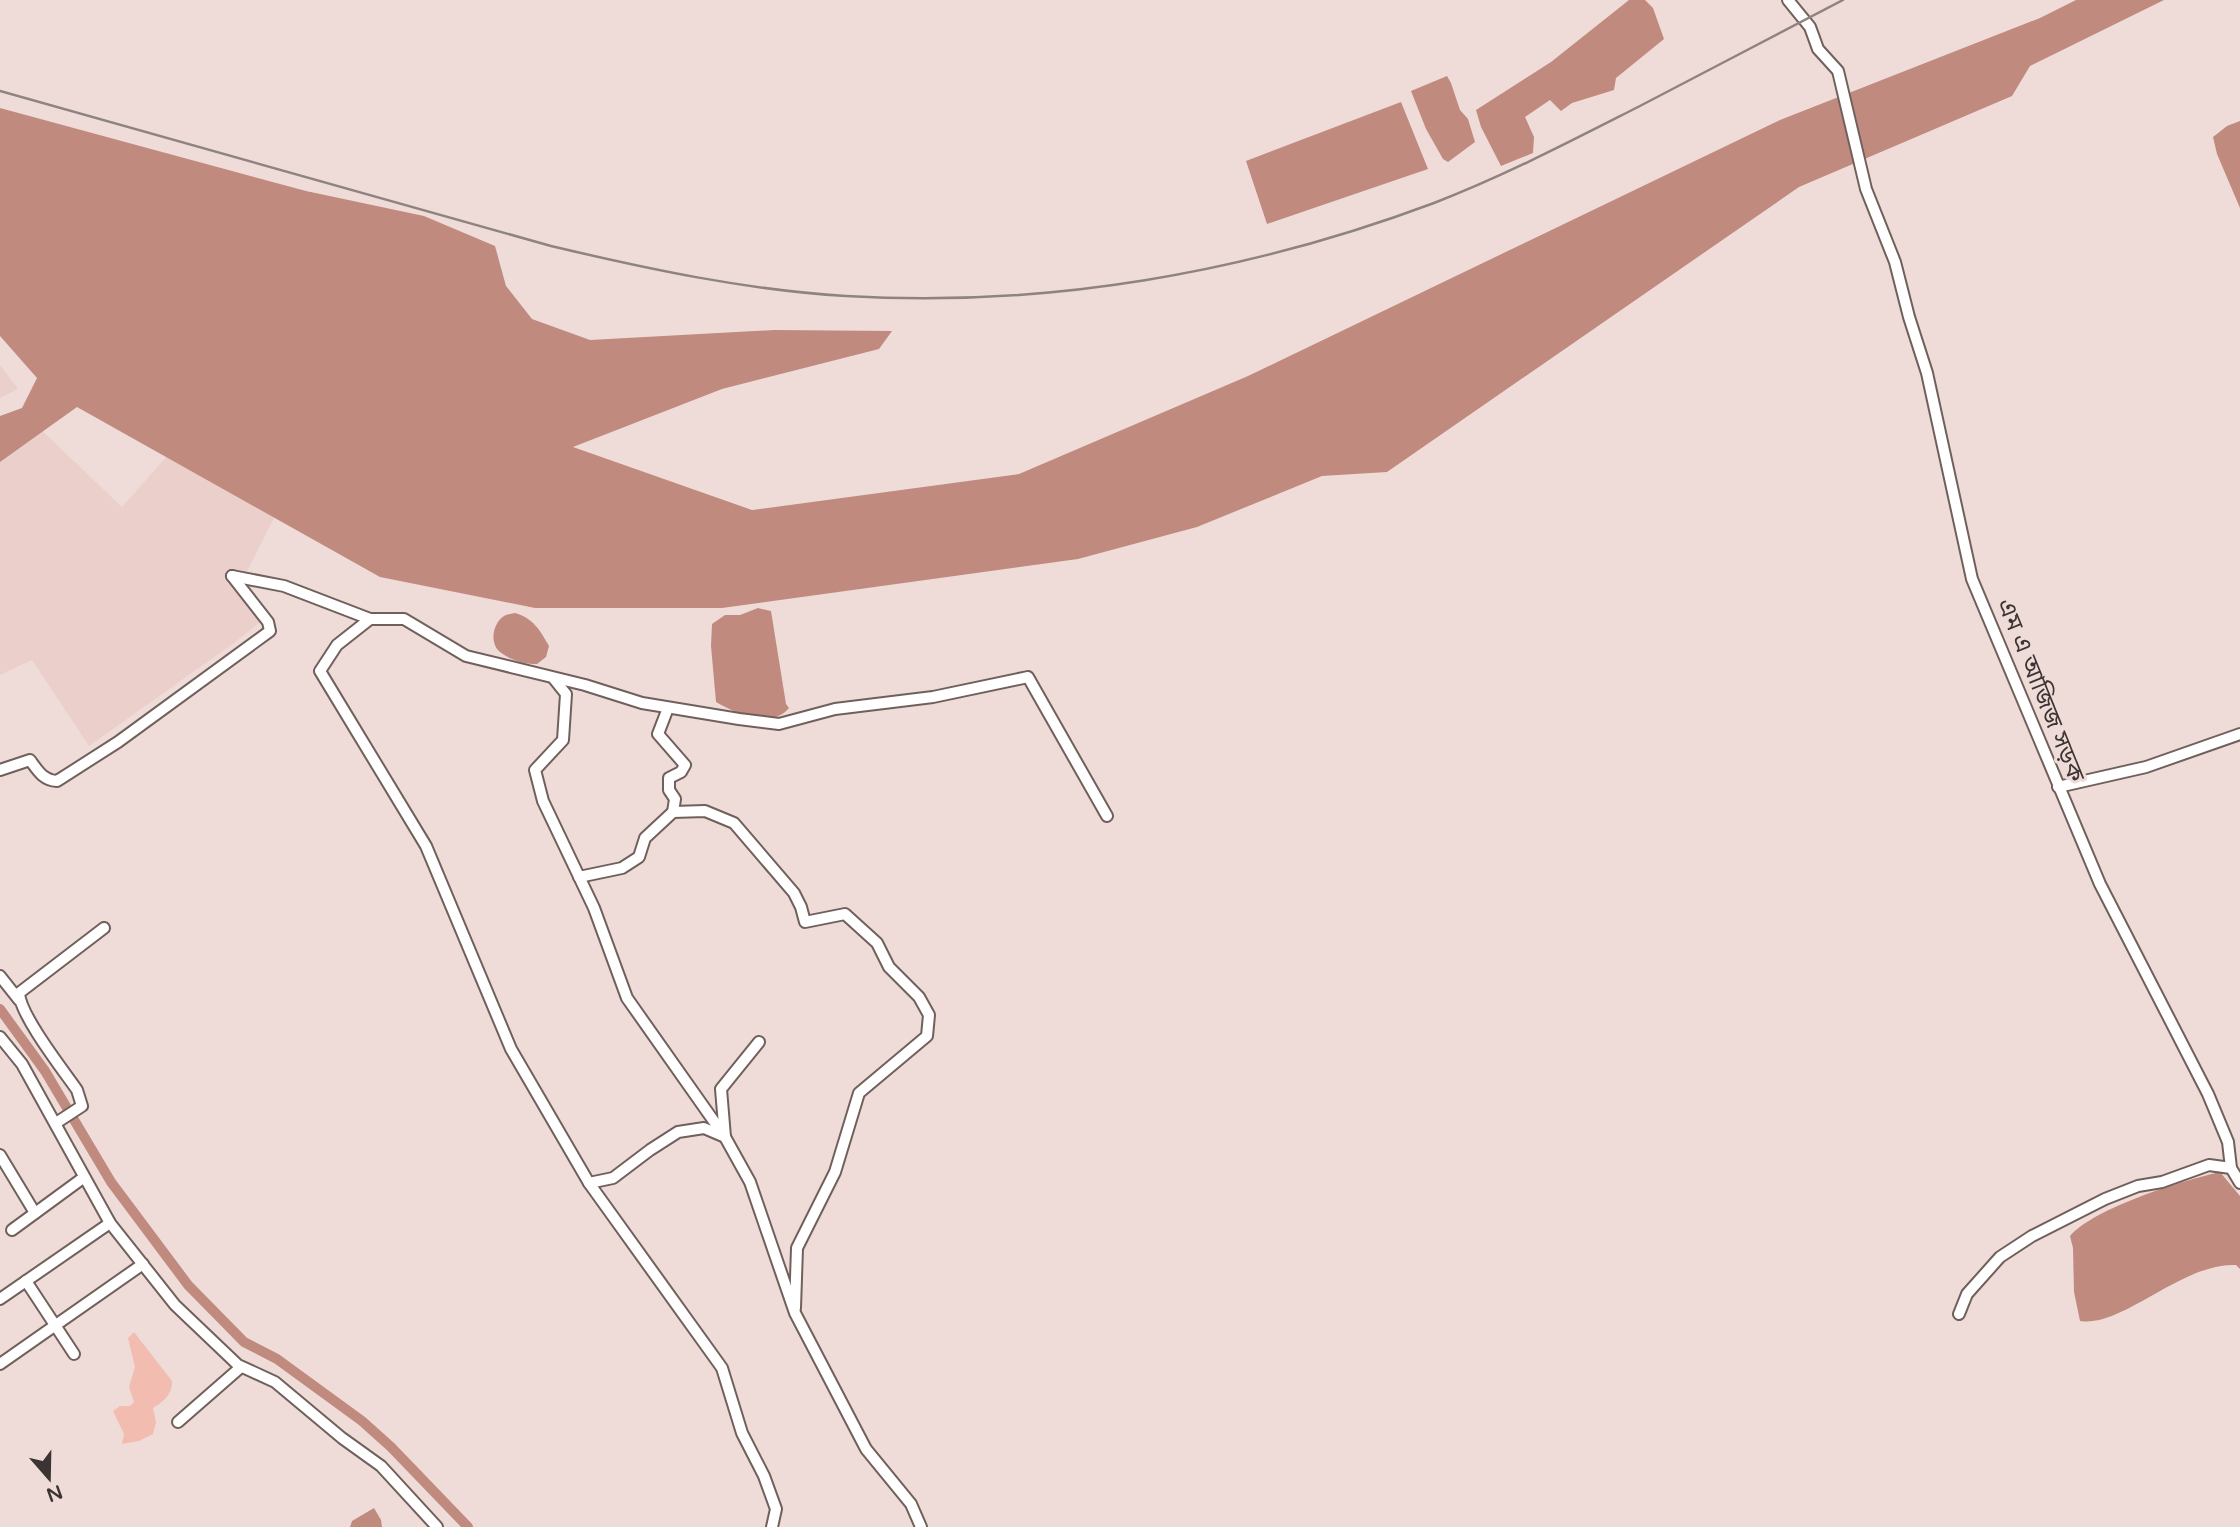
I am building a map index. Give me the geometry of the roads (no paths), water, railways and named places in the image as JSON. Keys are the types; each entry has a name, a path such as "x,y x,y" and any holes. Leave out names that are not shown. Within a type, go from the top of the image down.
{"street":[{"name":"এম এ আজিজ সড়ক","path":"1788,0 1810,27 1818,49 1838,71 1866,189 1895,262 1927,373 1972,579 2100,884 2208,1094 2228,1142 2231,1168 2240,1183"},
{"path":"0,770 30,760 39,773 48,780 57,781 118,742 270,632 268,622 232,576 284,586 370,619 404,619 466,656 585,685 642,703 779,724 835,709 933,697 1028,677 1107,816"},
{"path":"370,619 337,645 320,671 426,846 511,1049 589,1183 722,1367 742,1433 764,1476 776,1509 772,1527"},
{"path":"554,679 566,694 563,740 535,770 543,801 594,908 628,998 724,1137 750,1182 795,1313 866,1448 911,1504 921,1527"},
{"path":"579,877 622,867 639,857 645,838 673,812 675,799 669,790 669,778 681,772 685,765 657,734 668,708"},
{"path":"2058,786 2146,767 2240,734"},
{"path":"673,812 705,811 734,823 794,893 805,922 845,914 877,943 889,967 919,997 929,1015 927,1036 859,1093 835,1172 797,1248 795,1313"},
{"path":"19,1000 19,993 104,928"},
{"path":"0,976 19,1000 77,1090 82,1105 58,1122"},
{"path":"0,1037 22,1064 58,1122 83,1178 110,1223 175,1305 241,1367 275,1382 342,1438 381,1466 437,1527"},
{"path":"724,1137 721,1088 760,1042"},
{"path":"589,1183 613,1178 678,1132 704,1128 724,1137"},
{"path":"0,1155 35,1213"},
{"path":"1959,1314 1967,1294 2000,1257 2032,1236 2105,1199 2138,1186 2162,1182 2209,1165 2231,1168"},
{"path":"12,1230 83,1178"},
{"path":"0,1299 110,1223"},
{"path":"0,1364 143,1264"},
{"path":"26,1282 74,1354"},
{"path":"178,1422 241,1367"}],"waterway":[{"path":"0,1009 45,1071 111,1182 188,1285 244,1342 277,1359 362,1421 391,1447 468,1527"}],"railway":[{"path":"0,91 551,246 661,270 734,284 846,296 996,296 1145,280 1291,249 1363,228 1434,203 1562,145 1843,0"}]}
